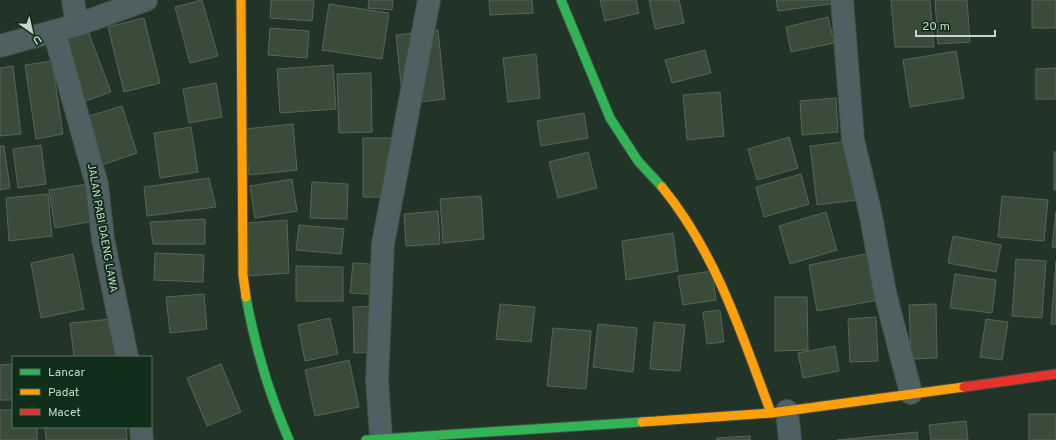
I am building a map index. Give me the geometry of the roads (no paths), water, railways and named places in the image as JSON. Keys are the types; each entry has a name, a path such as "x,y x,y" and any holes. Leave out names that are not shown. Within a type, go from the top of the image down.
{"street":[{"path":"73,0 77,26"},
{"path":"0,46 77,26 146,0"},
{"path":"241,0 244,275 246,298 261,366 269,393 289,440"},
{"path":"429,0 383,244 373,439 779,412 1056,374"},
{"path":"561,0 610,118 638,160 663,188 687,219 717,274 741,332 779,412 790,440"},
{"path":"842,0 853,140 870,211 885,294 911,393"},
{"name":"JALAN PABI DAENG LAWA","path":"54,31 97,185 103,239 127,356"},
{"path":"141,428 142,440"}]}
